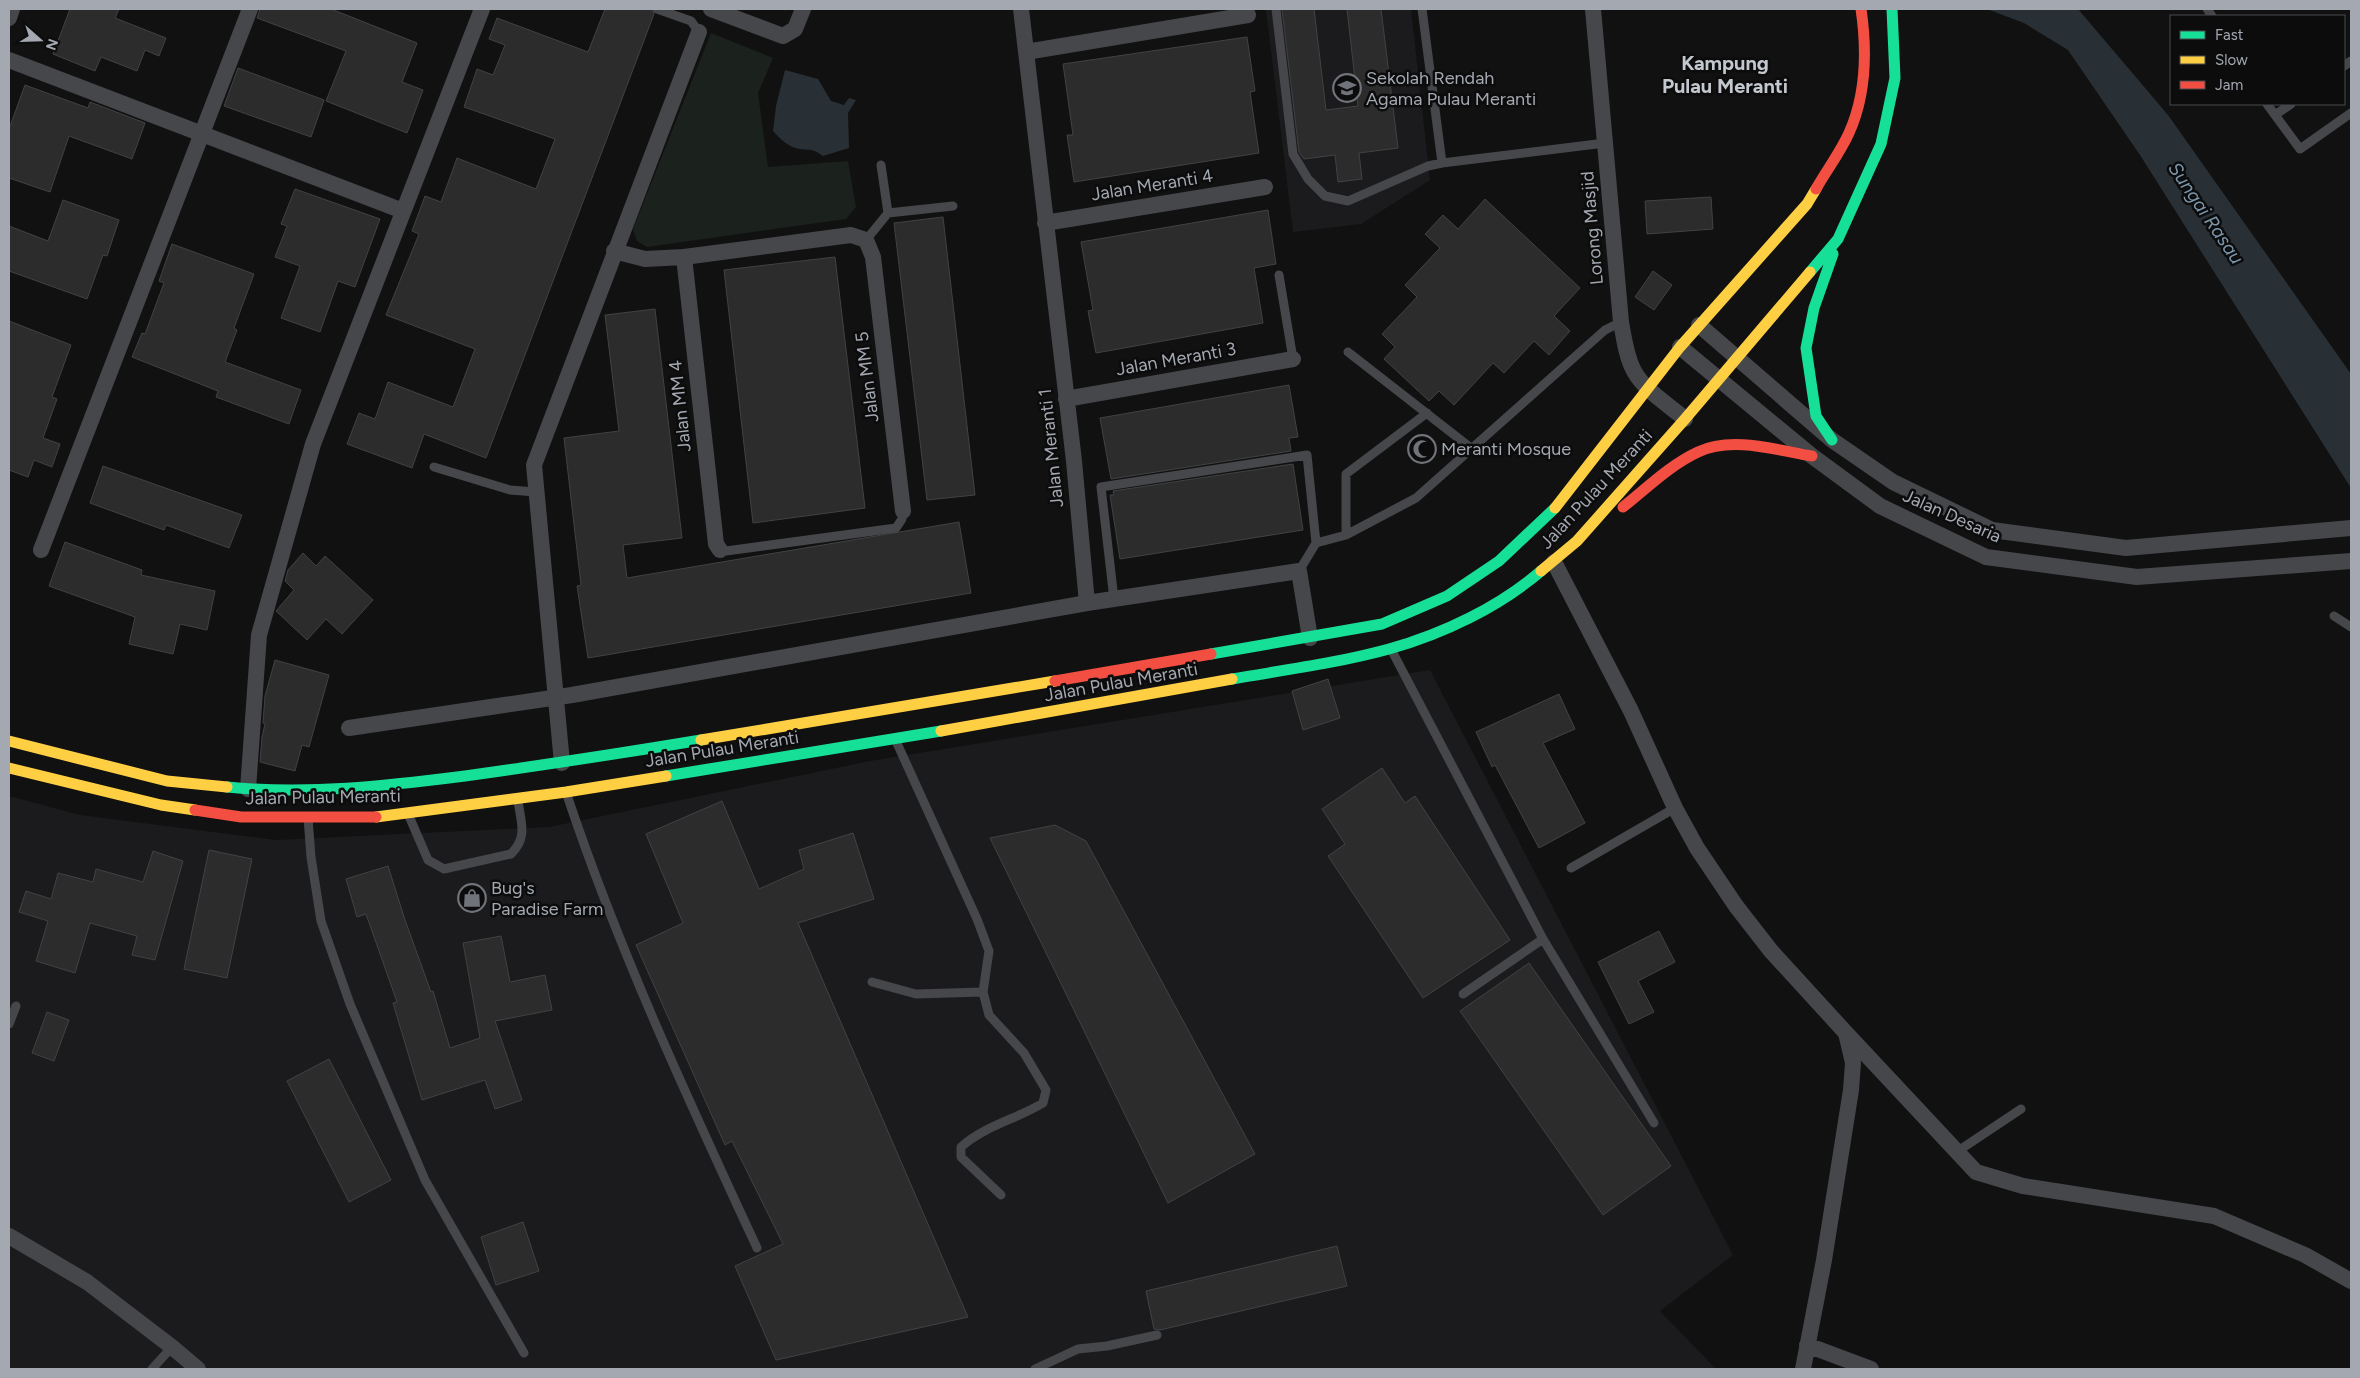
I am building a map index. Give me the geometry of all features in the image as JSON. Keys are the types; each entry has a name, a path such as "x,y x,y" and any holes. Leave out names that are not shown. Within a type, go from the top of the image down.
{"main road":[{"name":"Jalan Pulau Meranti","path":"9,742 167,781 248,789 307,791 379,787 562,763 1310,638 1382,624 1447,596 1499,561 1557,506 1647,387 1680,347 1807,204 1849,133 1864,78 1864,30 1861,9"},
{"name":"Jalan Pulau Meranti","path":"9,768 161,805 241,817 381,817 566,792 895,739 1317,664 1390,649 1454,625 1519,590 1577,541 1686,419 1838,239 1881,144 1896,78 1892,9"},
{"path":"1832,440 1816,416 1806,348 1814,308 1838,239"},
{"path":"1577,541 1683,460 1707,448 1753,446 1812,456"}],"street":[{"path":"9,18 12,9"},
{"path":"40,550 250,9"},
{"path":"248,789 259,634 313,444 482,9"},
{"path":"712,9 783,36 795,29 803,9"},
{"name":"Jalan Meranti 1","path":"1021,9 1066,399 1087,603"},
{"name":"Lorong Masjid","path":"1593,9 1621,322 1628,355 1634,372 1647,387 1686,419"},
{"path":"1026,52 1248,15"},
{"path":"562,763 534,465 538,450 699,32"},
{"path":"9,60 403,211"},
{"name":"Jalan Meranti 4","path":"1045,223 1265,187"},
{"path":"614,251 645,259 684,257 851,235 866,240"},
{"name":"Jalan MM 5","path":"866,240 874,257 903,511"},
{"name":"Jalan MM 4","path":"684,257 716,544 720,550"},
{"name":"Jalan Desaria","path":"1699,325 1832,440 1893,482 1992,530 2126,548 2348,529"},
{"name":"Jalan Desaria","path":"1680,347 1812,456 1880,506 1986,557 2137,577 2351,560"},
{"name":"Jalan Meranti 3","path":"1066,399 1293,359"},
{"path":"1554,562 1631,711 1675,808 1697,848 1736,906 1784,965 1846,1034 1976,1172 2023,1186 2214,1216 2282,1244 2351,1281"},
{"path":"349,728 557,697 1087,603 1299,571 1310,638"},
{"path":"1803,1369 1824,1260 1851,1090 1852,1063 1846,1034"},
{"path":"9,1236 87,1282 198,1369"},
{"path":"1807,1345 1871,1369"}],"lane":[{"path":"657,9 691,21 699,32"},
{"path":"1276,9 1293,154 1308,179 1325,196 1348,201 1428,166 1442,163 1605,144"},
{"path":"1422,9 1442,163"},
{"path":"2268,105 2300,148 2351,113"},
{"path":"2275,116 2290,105"},
{"path":"881,165 888,213"},
{"path":"866,240 888,213 953,206"},
{"path":"1279,275 1293,359"},
{"path":"1316,543 1346,535 1416,498 1606,330 1621,322"},
{"path":"1348,352 1471,448"},
{"path":"1346,535 1346,474 1426,413"},
{"path":"1114,599 1101,487 1306,455 1316,543 1299,571"},
{"path":"434,467 510,490 536,492"},
{"path":"720,550 726,551 896,528 902,519 903,511"},
{"path":"2334,616 2351,626"},
{"path":"1390,649 1543,939 1654,1124"},
{"path":"895,739 977,920 989,951 983,992 989,1014 1024,1053 1046,1090 1043,1103 1028,1112 971,1138 961,1147 961,1157 1001,1195"},
{"path":"566,792 595,878 656,1029 757,1248"},
{"path":"408,814 428,860 444,869 511,854 523,837 518,799"},
{"path":"1571,868 1675,808"},
{"path":"308,818 311,857 322,921 350,1004 425,1180 524,1353"},
{"path":"1463,994 1543,939"},
{"path":"872,982 916,994 983,992"},
{"path":"9,1024 16,1006"},
{"path":"1958,1151 2021,1109"},
{"path":"1035,1369 1078,1348 1107,1346 1157,1335"},
{"path":"152,1369 172,1347"}],"shaded area":[{"name":"Sekolah Rendah Agama Pulau Meranti","path":"1266,9 1411,9 1430,180 1361,224 1293,232"},
{"path":"711,33 773,58 758,93 768,167 848,161 856,207 846,219 647,247 637,241 633,229"},
{"path":"1430,670 1733,1255 1660,1311 1716,1369 9,1369 9,796 80,815 276,840 549,827 870,761"}],"water":[{"name":"Sungai Rasau","path":"1987,9 2078,9 2168,115 2351,374 2351,488 2140,155 2068,50 2024,23"},
{"path":"785,70 818,79 831,101 844,105 849,98 856,100 848,113 849,148 823,156 814,151 789,145 773,131 776,106"}],"building":[{"path":"70,9 119,9 115,18 166,38 159,56 145,50 137,71 101,57 95,71 53,54"},
{"path":"260,9 331,9 417,43 402,82 423,90 407,133 326,101 346,51 257,18"},
{"path":"605,9 651,9 654,14 486,458 424,434 412,468 347,444 359,413 375,419 388,382 453,407 475,349 386,315 419,234 412,231 425,196 441,202 457,158 536,189 555,139 464,107 477,69 493,75 505,45 489,39 497,18 588,52"},
{"path":"1282,9 1314,9 1326,110 1358,106 1347,9 1381,9 1398,148 1359,153 1362,179 1338,182 1335,155 1304,159 1299,152"},
{"path":"1247,37 1255,91 1250,92 1259,153 1074,182 1067,135 1073,135 1063,64"},
{"path":"238,68 324,100 311,137 224,106"},
{"path":"25,85 88,108 90,102 145,123 132,159 69,136 50,192 9,178 9,129"},
{"path":"295,189 380,219 355,287 338,281 320,332 281,318 300,266 275,257 287,226 281,224"},
{"path":"1711,197 1713,229 1647,234 1645,201"},
{"path":"1485,199 1580,288 1554,316 1570,331 1549,355 1534,341 1504,373 1493,363 1454,405 1439,391 1429,401 1384,359 1395,347 1382,334 1417,297 1405,285 1440,248 1425,234 1443,215 1458,229"},
{"path":"63,200 119,220 107,256 103,255 87,299 9,271 9,226 48,241"},
{"path":"1268,210 1276,264 1254,268 1263,323 1096,353 1088,311 1093,310 1081,242"},
{"path":"943,217 975,495 927,500 894,223"},
{"path":"172,244 254,274 234,328 237,330 225,362 301,390 289,424 216,397 218,391 132,357 142,333 145,334 164,283 159,281"},
{"path":"835,257 865,508 753,523 724,270"},
{"path":"1653,271 1672,285 1654,310 1635,297"},
{"path":"655,309 682,538 623,545 627,578 959,522 971,593 588,658 577,586 581,585 564,438 619,431 605,315"},
{"path":"9,321 71,345 52,397 57,399 43,438 60,444 52,467 34,460 28,477 9,470"},
{"path":"1289,385 1298,437 1289,438 1291,451 1111,479 1100,418"},
{"path":"1293,464 1303,530 1120,559 1110,495 1114,495 1113,491"},
{"path":"103,466 242,515 229,548 166,525 164,530 90,503"},
{"path":"65,542 142,570 141,575 215,591 207,630 180,624 173,654 129,644 135,617 49,586"},
{"path":"303,553 316,566 325,556 373,600 342,634 326,619 307,640 276,611 294,590 285,581 288,570"},
{"path":"275,660 329,675 309,747 302,745 295,771 260,762 265,724 263,723 265,696"},
{"path":"1328,679 1340,718 1303,730 1292,691"},
{"path":"1559,694 1575,729 1543,743 1585,823 1539,848 1495,765 1492,767 1476,732"},
{"path":"1382,768 1405,803 1415,796 1510,940 1423,998 1328,856 1345,844 1322,809"},
{"path":"722,801 759,889 804,869 799,850 853,833 874,899 798,923 968,1317 776,1360 735,1266 783,1244 732,1141 725,1145 636,945 683,923 646,834"},
{"path":"1055,825 1086,841 1255,1154 1168,1203 990,838"},
{"path":"209,850 252,859 227,978 184,969"},
{"path":"153,851 183,861 155,960 132,955 137,936 90,923 75,973 36,961 48,921 19,912 26,891 51,899 58,873 93,882 96,869 143,882"},
{"path":"388,866 405,920 431,992 433,991 450,1048 480,1038 463,943 501,936 510,982 545,975 552,1010 495,1021 522,1100 495,1109 485,1080 422,1100 393,1003 397,1002 366,914 357,917 346,879"},
{"path":"1659,931 1675,962 1638,981 1654,1012 1629,1024 1598,962"},
{"path":"1529,963 1671,1166 1603,1215 1460,1011"},
{"path":"47,1012 69,1020 54,1061 32,1053"},
{"path":"329,1059 391,1180 349,1202 287,1081"},
{"path":"523,1222 539,1271 496,1285 481,1237"},
{"path":"1337,1246 1347,1286 1160,1330 1154,1329 1146,1291"}],"traffic: fast":[{"path":"1810,272 1838,239 1881,144 1895,78 1892,9"},
{"path":"1832,440 1816,416 1806,348 1814,308 1833,254"},
{"path":"1211,654 1382,624 1447,596 1499,561 1555,508"},
{"path":"1232,679 1350,658 1389,649 1430,636 1489,608 1541,571"},
{"path":"666,776 941,731"},
{"path":"227,787 317,790 406,783 524,768 701,740"}],"traffic: slow":[{"path":"1555,508 1680,347 1807,204 1816,189"},
{"path":"1541,571 1577,541 1685,419 1810,272"},
{"path":"941,731 1232,679"},
{"path":"701,740 1055,681"},
{"path":"9,741 167,781 227,787"},
{"path":"9,768 161,805 195,810"},
{"path":"376,817 566,792 666,776"}],"traffic: jam":[{"path":"1816,189 1849,133 1859,103 1864,72 1864,40 1861,9"},
{"path":"1623,507 1678,463 1711,447 1725,445 1754,446 1812,456"},
{"path":"1055,681 1211,654"},
{"path":"195,810 241,817 376,817"}],"place":[{"name":"Sekolah Rendah Agama Pulau Meranti","path":"1347,88"},
{"name":"Meranti Mosque","path":"1422,449"},
{"name":"Bug's Paradise Farm","path":"472,898"}],"district":[{"name":"Kampung Pulau Meranti","path":"1725,74"}]}
